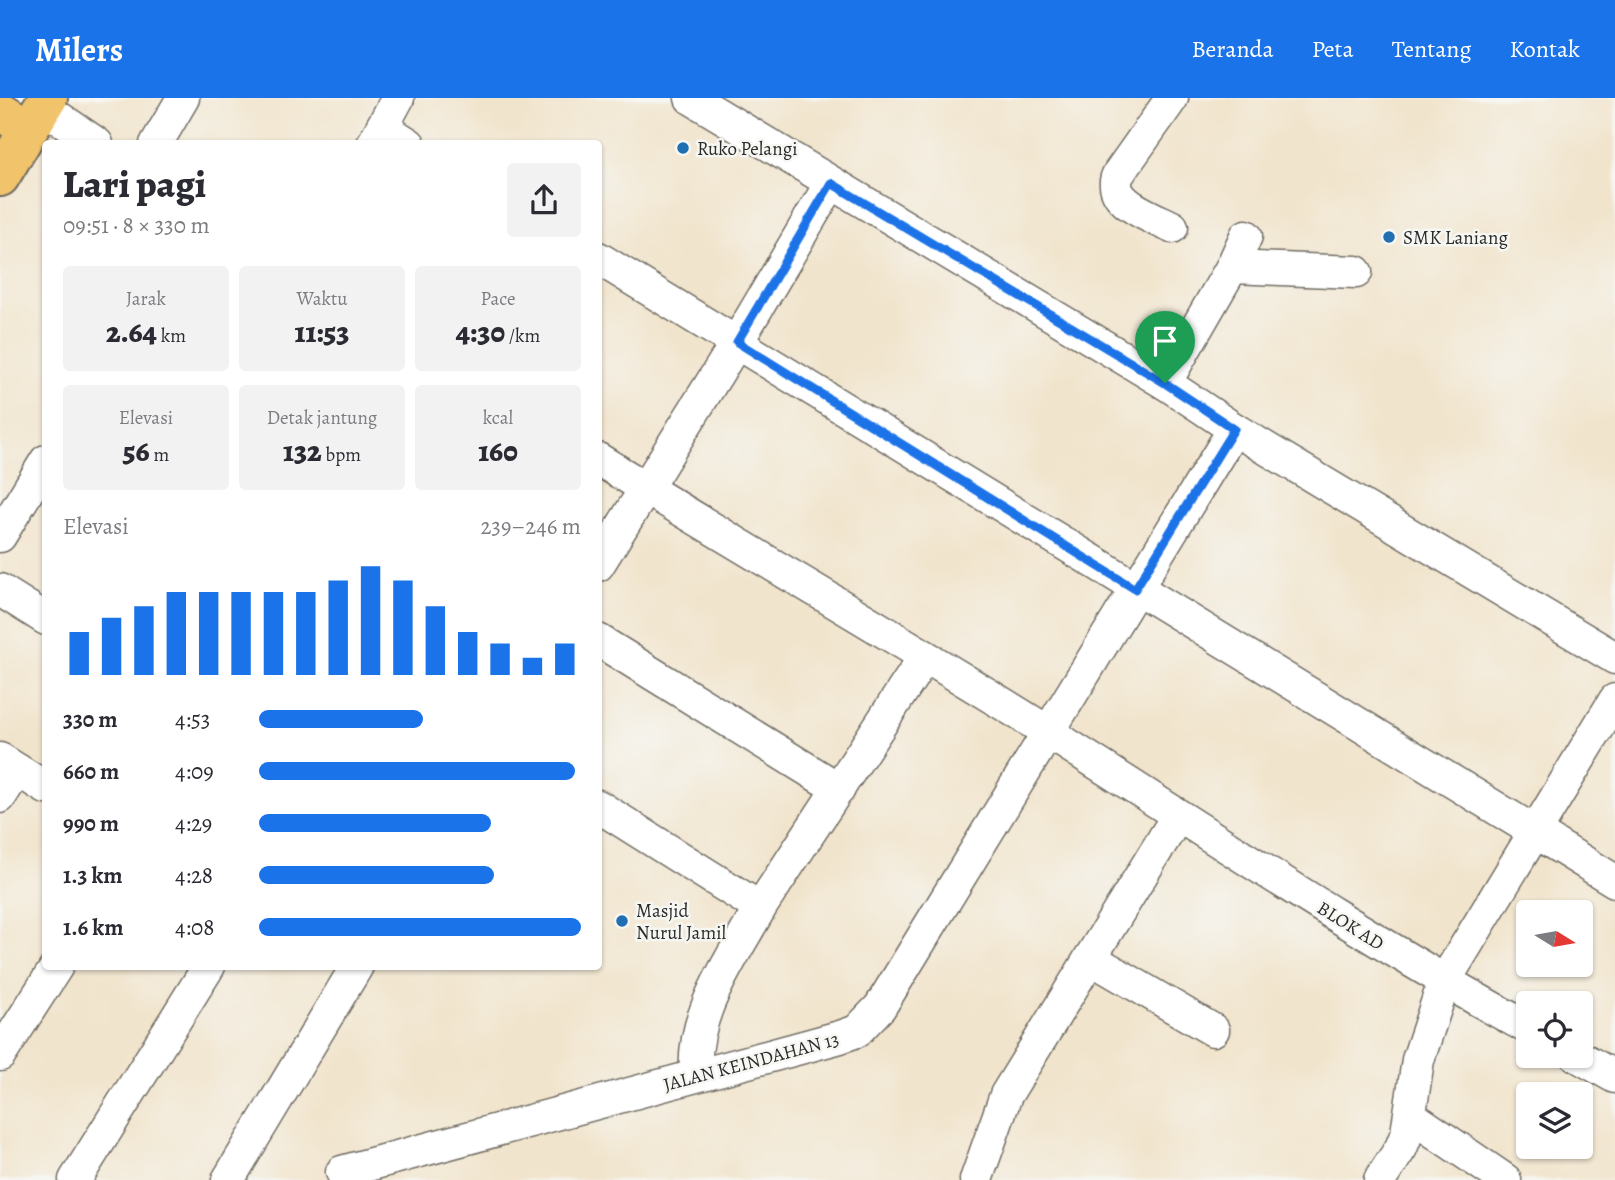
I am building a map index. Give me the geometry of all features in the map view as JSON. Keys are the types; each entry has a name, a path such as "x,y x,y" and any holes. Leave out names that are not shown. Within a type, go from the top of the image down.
{"main road":[{"path":"0,177 30,111"}],"street":[{"path":"158,140 183,98"},
{"path":"395,140 377,135 398,98"},
{"path":"691,98 1615,658"},
{"path":"1172,98 1119,173 1115,184 1116,190 1125,201 1172,227"},
{"path":"30,111 89,140"},
{"path":"602,558 737,342 831,183"},
{"path":"1165,383 1232,267 1246,236"},
{"path":"602,260 1533,834 1615,881"},
{"path":"1232,267 1356,272"},
{"name":"JALAN KEINDAHAN 13","path":"342,1172 840,1037 866,1024 880,1007 1234,429"},
{"name":"BLOK AD","path":"602,461 1047,732 1177,817 1444,982 1516,1021"},
{"path":"0,536 42,468"},
{"path":"0,590 42,616"},
{"path":"602,642 839,789"},
{"path":"696,1074 694,1054 703,1017 760,908 923,658"},
{"path":"1380,1180 1401,1148 1411,1116 1418,1060 1444,982 1615,700"},
{"path":"0,797 9,765 42,786"},
{"path":"602,809 760,908"},
{"path":"976,1180 1006,1095 1177,817"},
{"path":"1090,958 1213,1030"},
{"path":"0,1055 54,970"},
{"path":"75,1180 206,970"},
{"path":"228,1180 352,970"},
{"path":"1593,1065 1615,1077"},
{"path":"1411,1116 1505,1180"}],"place":[{"name":"Ruko Pelangi","path":"683,148"},
{"name":"SMK Laniang","path":"1389,237"},
{"name":"Masjid Nurul Jamil","path":"622,921"}],"route":[{"path":"831,183 1165,383 1234,429 1135,589 737,342 831,183"}]}
